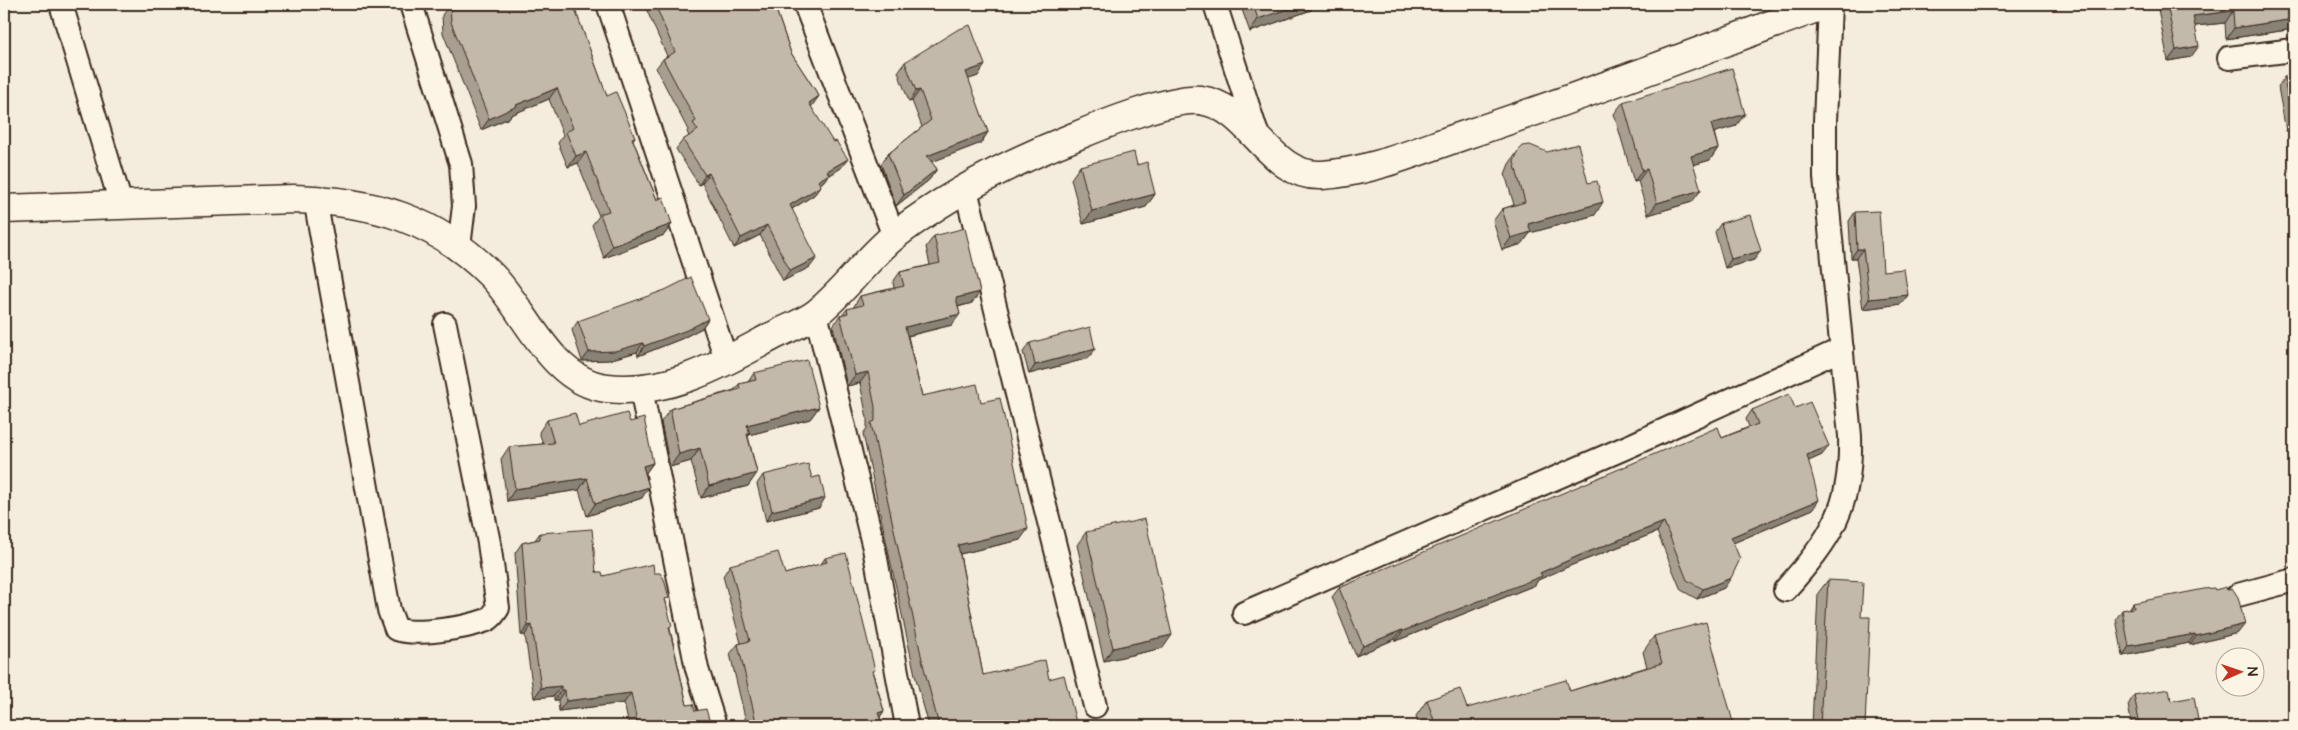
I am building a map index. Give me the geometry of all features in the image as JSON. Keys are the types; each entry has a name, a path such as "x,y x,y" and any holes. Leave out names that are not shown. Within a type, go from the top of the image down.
{"street":[{"path":"61,4 121,204"},
{"path":"411,4 461,164 464,206 459,247"},
{"path":"608,4 727,362"},
{"path":"805,4 894,236"},
{"path":"1216,4 1258,136"},
{"path":"4,209 315,199 332,200 391,212 440,233 492,276 506,292 545,347 559,363 576,376 591,385 606,388 641,389 688,380 727,362 816,314 894,236 934,208 966,190 1074,137 1161,106 1184,100 1202,101 1221,106 1234,114 1274,154 1294,169 1308,174 1324,175 1370,166 1607,87 1829,4 1825,177 1850,436 1850,480 1843,503 1824,543 1785,590"},
{"path":"2229,58 2294,50"},
{"path":"966,190 1095,706"},
{"path":"315,199 390,610 396,629 403,632 432,631 485,621 493,616 498,608 489,544 445,324"},
{"path":"816,314 874,548 907,726"},
{"path":"1244,613 1634,444 1842,349"},
{"path":"641,389 697,669 715,726"},
{"path":"2238,595 2294,580"}],"building":[{"path":"450,4 573,4 607,96 616,92 635,137 632,138 657,200 663,197 672,224 612,246 600,214 609,211 586,152 576,156 566,132 573,128 557,88 516,105 489,119 451,22"},
{"path":"655,4 774,4 791,53 819,96 809,103 833,142 836,141 848,159 827,171 829,174 818,181 821,186 790,205 817,258 790,271 767,225 741,238 709,173 705,175 683,140 698,130 693,123 696,121 663,59 675,52"},
{"path":"1253,4 1302,4 1258,19"},
{"path":"2167,4 2294,4 2294,19 2234,28 2233,11 2193,16 2199,46 2176,50"},
{"path":"970,25 985,65 966,72 988,132 927,156 937,169 904,195 888,154 931,120 920,90 916,91 905,62 957,30"},
{"path":"1732,68 1745,114 1711,124 1718,148 1691,156 1701,190 1657,203 1647,169 1642,170 1623,102"},
{"path":"2294,76 2294,121 2292,122 2284,77"},
{"path":"1578,144 1588,183 1597,181 1603,202 1528,224 1531,232 1511,238 1502,209 1525,202 1514,162 1518,151 1523,146 1530,145 1547,152"},
{"path":"1134,152 1137,165 1147,162 1155,194 1092,211 1080,166"},
{"path":"1879,211 1883,271 1904,269 1908,295 1869,299 1863,249 1857,249 1855,212"},
{"path":"1750,215 1761,251 1731,259 1721,223"},
{"path":"965,228 980,292 956,298 960,314 905,327 922,396 977,384 981,402 1000,398 1028,529 958,545 983,675 1045,660 1049,679 1064,675 1077,726 939,726 923,664 871,423 875,421 875,407 868,372 855,375 840,315 848,313 847,309 863,305 860,296 904,286 900,272 940,263 934,236"},
{"path":"691,277 708,319 687,330 644,346 643,343 615,351 589,352 578,321 665,290"},
{"path":"1090,327 1095,349 1035,365 1030,343"},
{"path":"807,360 819,407 747,425 750,434 747,434 757,473 709,486 700,448 679,454 670,409 740,389 739,384 756,380 754,373"},
{"path":"1789,394 1795,408 1810,402 1829,446 1807,455 1819,500 1731,537 1740,559 1731,578 1703,589 1687,580 1664,522 1578,556 1540,573 1542,576 1363,646 1339,588 1718,427 1722,438 1758,424 1752,410"},
{"path":"575,413 579,426 627,413 630,422 644,418 653,463 643,466 649,487 595,504 587,478 515,489 509,447 554,443 547,420"},
{"path":"808,464 812,478 820,476 825,498 772,511 763,475"},
{"path":"1145,519 1172,635 1113,648 1086,532"},
{"path":"592,529 596,572 602,572 603,576 653,564 654,573 660,573 664,579 669,598 665,599 672,626 669,627 687,705 693,704 695,711 706,709 711,726 638,726 631,693 566,701 565,690 561,690 561,686 541,688 532,625 528,626 522,543 540,539 540,533"},
{"path":"778,552 785,574 827,562 825,558 846,553 875,670 872,671 884,711 878,713 883,726 757,726 738,644 750,641 730,565"},
{"path":"1828,580 1863,582 1861,617 1870,617 1865,726 1820,726"},
{"path":"2226,587 2227,590 2232,588 2238,597 2245,624 2196,636 2195,634 2129,646 2122,610 2134,608 2133,603 2204,589 2214,588 2215,590"},
{"path":"1706,622 1734,726 1436,726 1427,700 1460,689 1467,708 1566,680 1570,691 1662,663 1654,636"},
{"path":"2169,689 2171,701 2194,697 2199,726 2140,726 2134,695"}]}
